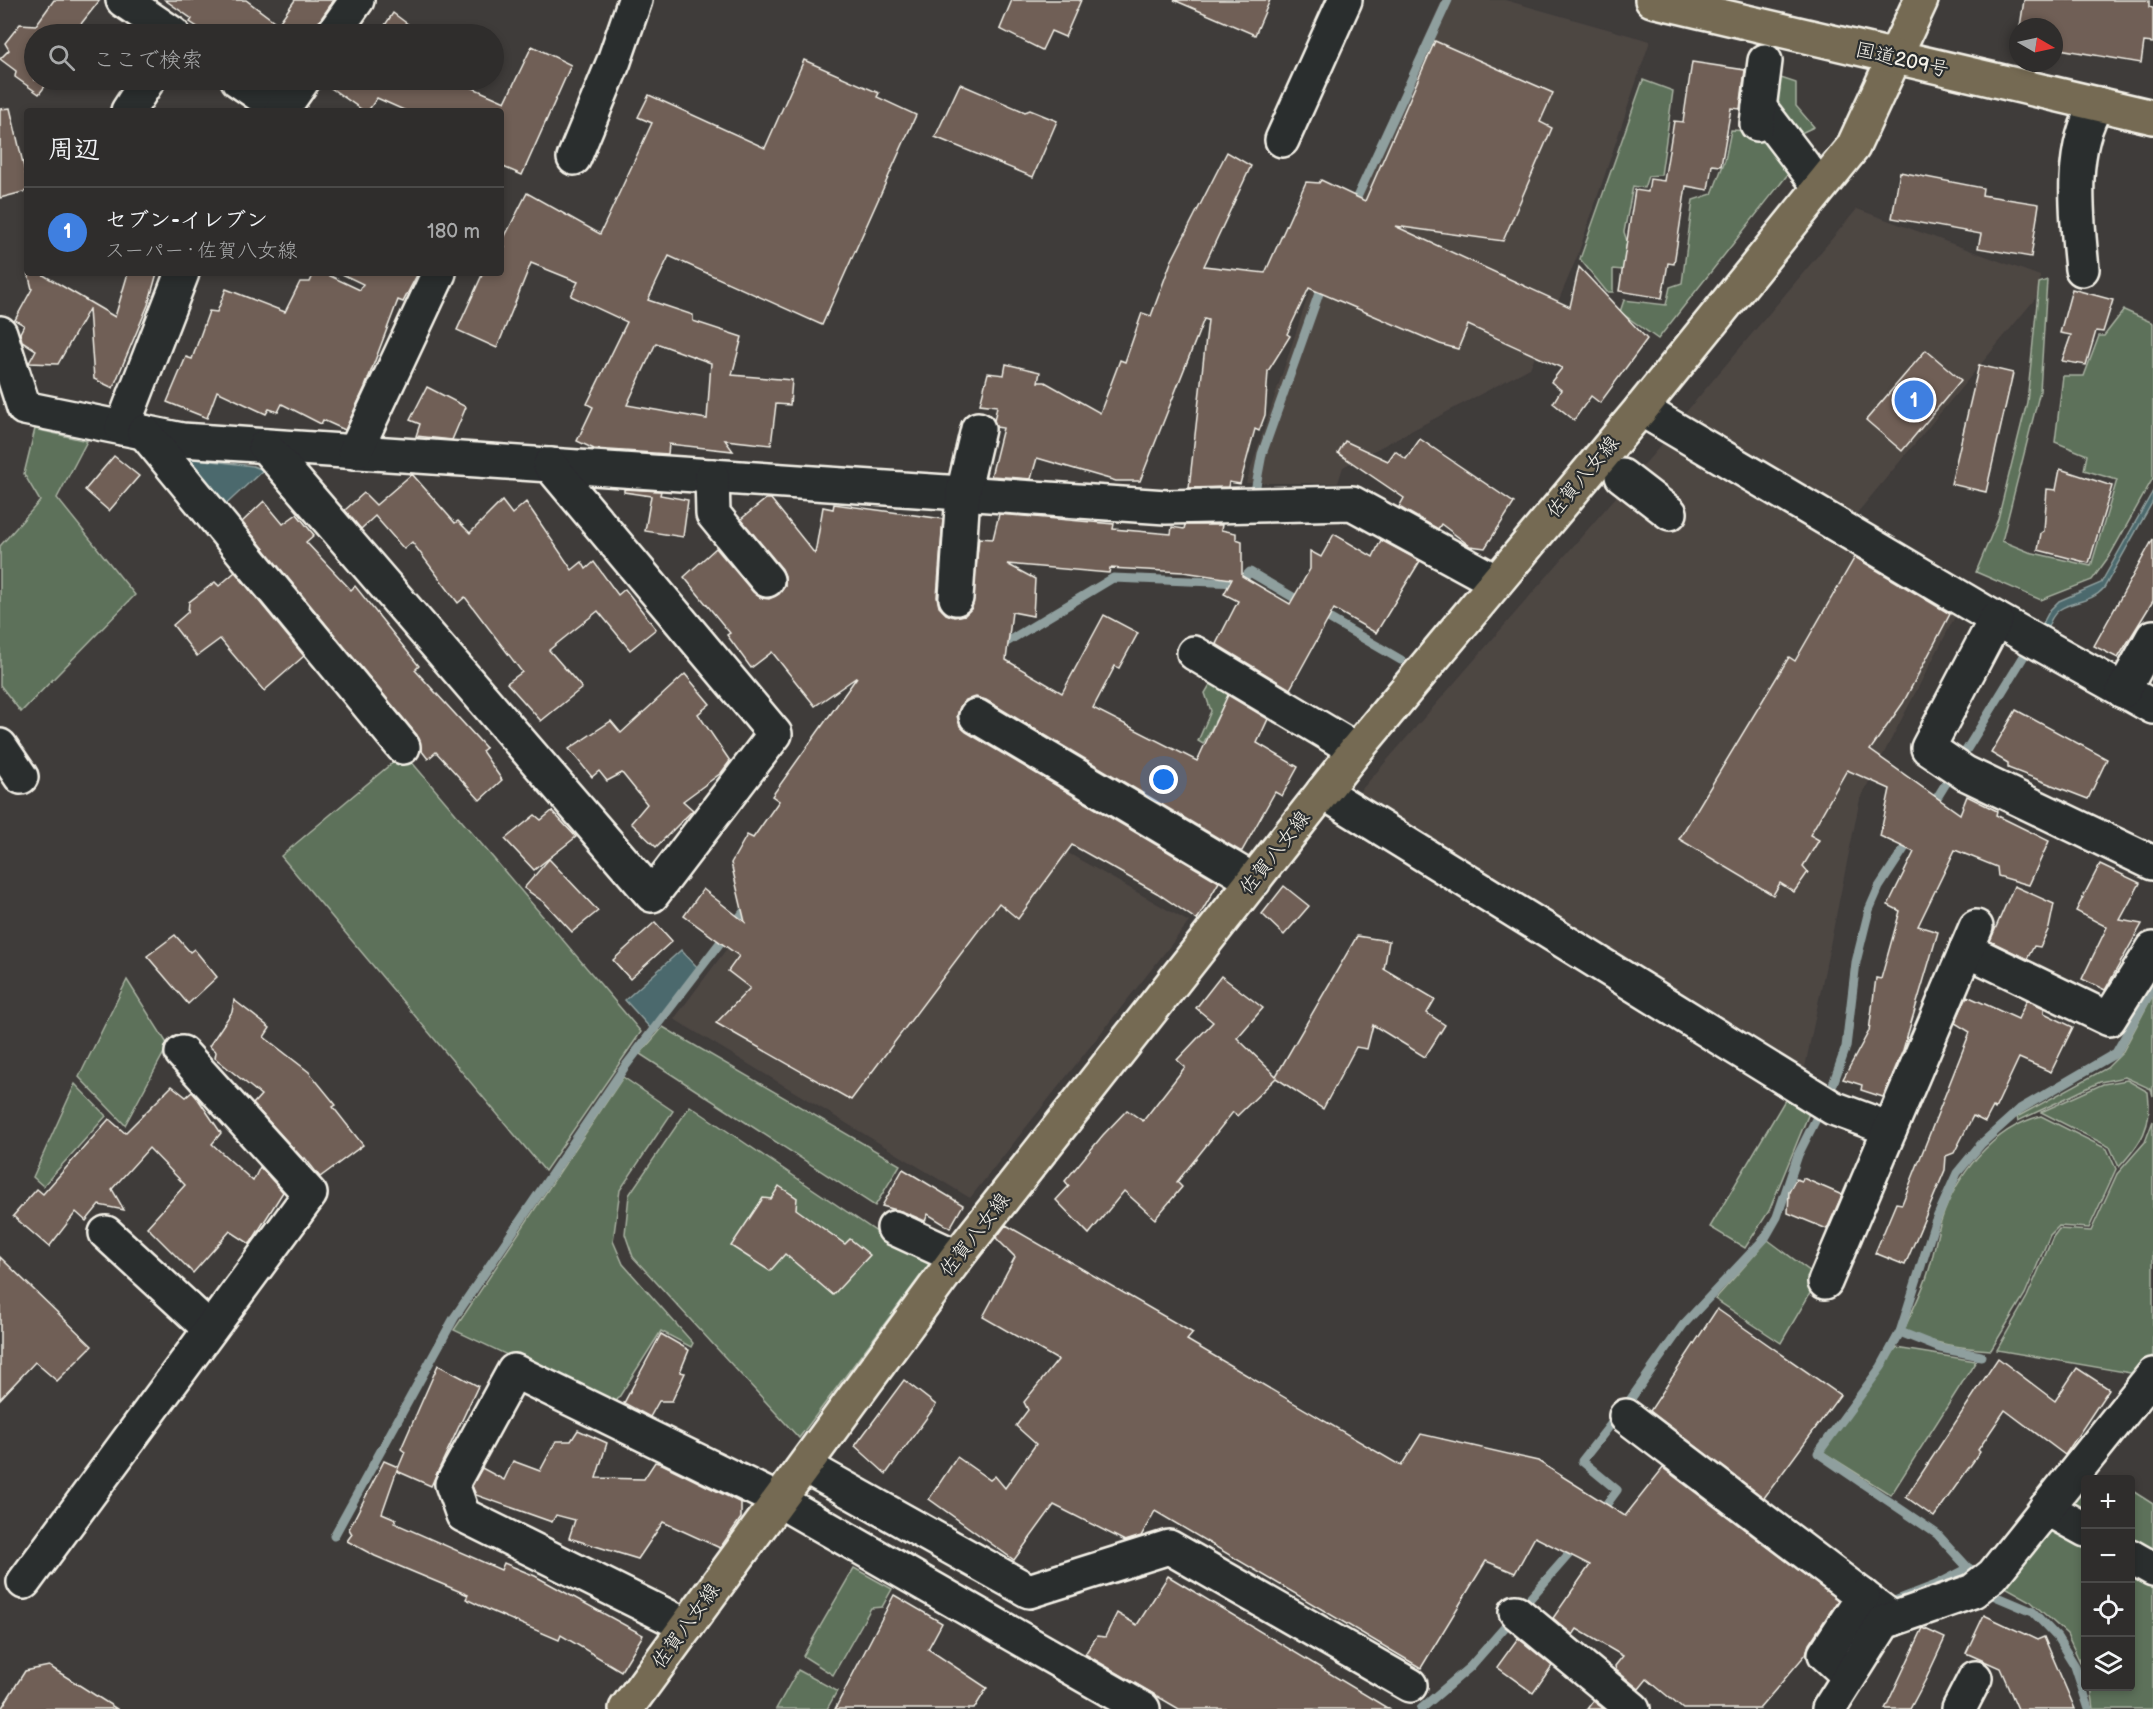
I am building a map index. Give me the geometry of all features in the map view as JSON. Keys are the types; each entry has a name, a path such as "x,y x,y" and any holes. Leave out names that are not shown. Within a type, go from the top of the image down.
{"main road":[{"name":"国道209号","path":"1652,0 2153,117"},
{"name":"佐賀八女線","path":"626,1709 957,1257 1356,750 1494,581 1641,409 1854,147 1921,0"}],"street":[{"path":"123,0 158,24"},
{"path":"340,24 357,0"},
{"path":"574,158 614,61 635,0"},
{"path":"1282,140 1345,0"},
{"path":"1765,61 1758,116 1820,187"},
{"path":"130,108 142,90"},
{"path":"253,90 280,108"},
{"path":"284,108 296,90"},
{"path":"2082,269 2074,195 2085,131 2097,104"},
{"path":"133,430 181,276"},
{"path":"355,452 438,276"},
{"path":"0,333 8,393 24,408 182,440 1166,507 1352,503 1494,581"},
{"path":"1641,409 1996,619 2153,706"},
{"path":"956,598 963,493 978,429"},
{"path":"133,430 403,747"},
{"path":"265,446 652,895 775,734 550,465"},
{"path":"712,476 713,514 767,580"},
{"path":"1622,476 1671,513"},
{"path":"1996,619 1928,748 1965,773 2153,863"},
{"path":"2123,691 2153,637"},
{"path":"1194,653 1356,750"},
{"path":"976,717 1254,880"},
{"path":"0,746 21,777"},
{"path":"1323,792 1833,1108 1890,1129"},
{"path":"1825,1282 1971,939 2109,1019 2153,949"},
{"path":"24,1582 310,1194 182,1053"},
{"path":"894,1228 957,1257"},
{"path":"106,1233 210,1329"},
{"path":"687,1626 464,1515 452,1484 514,1371 778,1500 1111,1701 1143,1709"},
{"path":"1828,1709 1884,1622 1973,1591 1993,1575 2153,1375"},
{"path":"1626,1416 1893,1619"},
{"path":"805,1466 1029,1591 1169,1546 1410,1685"},
{"path":"2046,1508 2083,1529"},
{"path":"2135,1559 2153,1569"},
{"path":"1849,1676 1825,1654 1863,1596"},
{"path":"1516,1612 1634,1709"},
{"path":"1959,1709 1975,1678"}],"shaded area":[{"path":"1442,0 1505,0 1650,41 1577,257 1530,368 1343,467 1338,483 1246,483 1307,299"},
{"path":"1857,209 2040,276 2040,293 1853,518 1681,418"},
{"path":"1669,436 1958,611 1860,799 1804,1072 1356,796"},
{"path":"887,735 1005,817 1189,922 970,1198 674,1019"}],"green space":[{"path":"1778,77 1796,83 1796,106 1814,127 1801,133 1774,99"},
{"path":"1643,80 1673,91 1661,175 1648,176 1644,188 1633,186 1624,232 1627,241 1623,270 1613,269 1613,292 1607,292 1580,259"},
{"path":"1731,130 1769,132 1796,164 1658,339 1620,312 1624,300 1666,305 1670,287 1682,283 1693,200 1712,194 1725,160"},
{"path":"2047,280 2040,391 2002,541 2029,552 2091,566 2117,480 2084,470 2087,455 2055,442 2063,376 2084,376 2099,336 2104,336 2124,310 2153,323 2153,478 2110,555 2092,580 2041,600 1976,572 1998,519 2027,402 2039,283"},
{"path":"35,429 87,441 57,498 135,595 21,712 0,685 0,546 40,501 24,474"},
{"path":"1211,683 1231,691 1203,744 1198,741 1211,711 1205,693"},
{"path":"404,753 641,1032 545,1171 281,856"},
{"path":"127,980 168,1045 125,1125 79,1077"},
{"path":"2153,995 2153,1096 2151,1089 2125,1077 2100,1082 2018,1121 2017,1117 2107,1068 2122,1053"},
{"path":"663,1027 900,1165 875,1206 640,1054"},
{"path":"623,1077 673,1111 620,1190 613,1241 623,1264 693,1343 691,1347 661,1331 614,1405 454,1330"},
{"path":"2127,1080 2148,1092 2149,1115 2144,1134 2119,1167 2110,1147 2041,1112 2103,1084"},
{"path":"75,1084 106,1116 43,1186 33,1177"},
{"path":"1785,1100 1809,1113 1769,1211 1745,1248 1710,1227"},
{"path":"690,1106 877,1232 933,1259 799,1438 633,1257 625,1234 629,1195"},
{"path":"2041,1116 2107,1149 2116,1169 2089,1228 2059,1226 2050,1235 2025,1294 1991,1350 1946,1344 1925,1339 1904,1330 1927,1278 1941,1221 1956,1187 1992,1142 2007,1131"},
{"path":"2153,1121 2153,1355 2136,1374 1997,1350 2027,1297 2053,1237 2059,1229 2091,1231 2117,1174 2145,1142"},
{"path":"1768,1240 1819,1278 1781,1343 1715,1299"},
{"path":"1896,1348 1976,1361 1891,1495 1823,1452"},
{"path":"2081,1487 2081,1664 2067,1634 2029,1600 2000,1584"},
{"path":"2135,1493 2153,1504 2153,1709 2094,1709 2092,1691 2135,1691"},
{"path":"854,1568 892,1589 882,1607 871,1608 833,1675 803,1656"},
{"path":"798,1670 837,1691 827,1709 776,1709"}],"water":[{"path":"181,457 253,466 263,470 220,510"},
{"path":"2153,491 2153,501 2104,588 2097,595 2057,611 2047,630 2041,627 2050,610 2059,601 2101,583"},
{"path":"681,950 700,970 653,1031 625,1000"}],"building":[{"path":"54,0 100,0 81,24 37,24"},
{"path":"165,0 246,0 278,24 193,24 190,22 192,19"},
{"path":"295,0 334,0 318,23 278,24"},
{"path":"1012,0 1081,0 1065,37 1051,31 1042,50 1000,29"},
{"path":"1174,0 1270,0 1255,35"},
{"path":"2024,0 2149,0 2149,7 2153,8 2153,43 2144,42 2141,63 2063,50 2063,18 2021,18"},
{"path":"393,13 408,24 386,24"},
{"path":"20,24 24,24 24,83 15,77 16,71 0,59 9,50 5,43"},
{"path":"1435,41 1553,93 1540,122 1552,128 1503,241 1395,226 1570,307 1579,267 1647,339 1600,403 1591,396 1574,420 1553,403 1561,390 1551,382 1562,368 1468,325 1458,349 1440,344 1309,288 1287,334 1290,336 1268,371 1265,415 1259,431 1255,429 1240,484 1229,482 1228,487 1189,488 1208,320 1204,319 1140,481 1116,481 1037,458 1031,479 991,476 1003,428 996,427 994,421 997,406 980,404 988,373 1004,375 1006,364 1040,372 1038,382 1045,382 1100,413 1120,360 1125,362 1142,313 1151,316 1171,262 1227,152 1251,166 1204,266 1265,273 1306,182 1319,183 1321,180 1365,201"},
{"path":"532,46 571,65 522,175 504,167 504,108 399,108 377,98 370,108 360,108 334,90 478,90 505,102"},
{"path":"804,60 879,93 877,97 916,115 822,325 669,256 648,300 693,315 693,321 742,337 732,375 792,380 790,405 776,404 771,445 725,440 733,451 669,444 668,454 594,449 577,441 593,407 587,404 627,322 571,296 578,282 531,263 497,348 457,330 482,276 504,276 504,238 527,193 600,234 652,123 638,117 649,95 765,148","holes":["656,343 711,363 707,419 627,405"]},
{"path":"1692,62 1745,70 1740,109 1731,108 1721,166 1712,165 1708,190 1686,186 1674,264 1668,263 1662,298 1619,291 1635,190 1648,192 1650,179 1664,181 1674,121 1683,122"},
{"path":"960,84 1025,112 1030,110 1057,121 1033,177 935,137"},
{"path":"10,108 24,167 24,192 0,198 0,109"},
{"path":"1900,172 1983,188 1982,195 2039,204 2031,257 1978,248 1981,234 1892,218"},
{"path":"29,276 45,276 115,317 127,276 156,276 148,305 113,388 94,379 89,309 58,364 29,363 36,350 22,341 20,333 24,325 15,320 32,289"},
{"path":"313,276 330,276 360,290 363,284 346,276 416,276 403,302 398,300 365,387 345,430 323,420 321,424 282,404 278,412 269,409 266,414 217,391 207,418 167,402 186,357 192,359 209,311 217,312 226,289 285,312 300,282 310,282"},
{"path":"2072,289 2113,300 2103,332 2096,331 2086,365 2062,361 2071,335 2060,333"},
{"path":"1926,350 1961,380 1902,451 1866,420"},
{"path":"1979,365 2013,373 1986,492 1951,484"},
{"path":"427,387 466,407 452,440 416,436 420,424 410,420"},
{"path":"1420,439 1514,503 1485,548 1470,546 1441,524 1438,529 1399,507 1404,498 1338,453 1345,441 1388,461 1395,451 1406,459"},
{"path":"114,456 139,476 109,511 85,490"},
{"path":"2060,469 2112,486 2089,563 2038,550 2041,533 2044,531 2047,489 2056,490"},
{"path":"412,474 455,523 458,521 470,533 502,501 512,514 526,502 572,570 582,562 586,569 594,562 618,595 625,589 656,629 630,650 598,611 549,650 582,688 541,721 507,683 522,672 465,597 458,603 412,542 404,549 375,516 361,529 345,510 364,493 376,505"},
{"path":"624,489 661,491 660,495 688,500 683,537 645,531 651,496 624,492"},
{"path":"766,499 771,499 815,554 823,507 833,509 834,504 943,519 937,597 939,607 946,614 954,617 965,615 972,608 979,538 993,539 999,514 1114,524 1113,529 1171,534 1172,527 1184,529 1185,525 1222,525 1221,530 1236,533 1236,539 1242,541 1242,576 1290,604 1310,569 1310,551 1321,557 1334,534 1373,557 1381,540 1420,561 1376,633 1334,609 1290,689 1216,644 1238,601 1224,594 1232,579 1183,572 1110,568 1109,573 1007,564 1035,579 1033,616 1012,612 1006,660 1062,693 1104,615 1138,633 1119,668 1115,666 1093,708 1197,761 1228,695 1268,719 1257,743 1298,767 1282,796 1275,792 1240,851 986,700 976,697 966,700 957,716 960,726 966,732 1219,882 1197,920 1157,893 1072,845 1018,919 999,903 851,1100 716,1023 750,988 728,971 739,956 684,916 703,889 745,922 731,863 747,835 753,838 779,801 772,796 857,677 815,706 772,652 751,668 727,635 730,633 684,577 716,548 753,592 761,598 769,599 779,594 785,586 782,569 741,519"},
{"path":"264,501 283,524 297,514 314,535 306,542 351,590 355,586 419,666 415,670 486,748 482,751 502,780 480,800 436,752 428,759 421,750 417,735 242,522"},
{"path":"2153,539 2153,601 2118,658 2094,646"},
{"path":"1855,557 1950,614 1903,703 1870,750 1960,814 1967,796 1997,811 1996,815 2049,841 2029,885 1998,876 1997,867 1955,850 1918,926 1938,932 1903,1050 1883,1097 1861,1090 1862,1085 1843,1079 1869,1031 1876,978 1881,979 1900,911 1888,905 1914,852 1880,836 1890,789 1847,770 1810,835 1819,840 1803,866 1808,872 1794,892 1780,883 1773,895 1679,839 1789,657 1795,661"},
{"path":"235,572 304,656 264,691 220,639 197,656 173,625 188,612 189,602 215,582 219,586"},
{"path":"685,674 710,704 698,714 730,761 721,773 683,801 693,810 656,847 631,823 647,804 622,773 607,781 599,771 592,777 569,749 611,721 621,733"},
{"path":"2016,710 2107,759 2088,799 2008,768 2008,763 1991,753"},
{"path":"552,811 576,837 534,870 505,839 535,815 541,820"},
{"path":"549,859 598,911 572,932 545,903 524,888"},
{"path":"2100,864 2140,883 2120,920 2142,924 2105,990 2082,979 2107,927 2076,911"},
{"path":"1284,886 1309,906 1284,935 1262,914"},
{"path":"2014,886 2054,904 2049,928 2040,947 2034,946 2027,959 1990,941"},
{"path":"655,922 672,941 630,979 613,960"},
{"path":"175,935 190,952 194,949 217,977 188,1004 147,956"},
{"path":"1357,936 1389,941 1384,969 1435,999 1427,1013 1445,1025 1425,1057 1373,1025 1367,1049 1356,1047 1323,1109 1276,1078 1237,1116 1233,1112 1177,1182 1182,1187 1155,1219 1124,1191 1089,1234 1056,1200 1069,1186 1065,1181 1127,1110 1143,1121 1185,1067 1177,1060 1213,1022 1196,1008 1221,976 1263,1008 1237,1038 1276,1076"},
{"path":"1967,996 2018,1019 2027,1000 2044,1008 2044,1013 2073,1027 2051,1072 2019,1058 1995,1109 1993,1107 1985,1122 1973,1116 1954,1153 1946,1156 1945,1170 1905,1265 1875,1253 1896,1203 1902,1204 1970,1032 1955,1023"},
{"path":"234,1000 270,1028 264,1037 309,1072 336,1105 333,1107 363,1145 320,1177 253,1104 261,1095 215,1058 216,1052 209,1046 232,1012"},
{"path":"172,1086 186,1097 192,1092 198,1099 221,1133 212,1144 253,1181 260,1167 283,1192 250,1244 230,1231 193,1273 147,1227 185,1185 149,1148 112,1189 124,1210 99,1205 86,1221 76,1212 49,1247 13,1216 37,1189 43,1194 109,1119 125,1133"},
{"path":"903,1169 963,1205 950,1228 928,1214 925,1221 882,1206"},
{"path":"1803,1178 1842,1195 1827,1229 1788,1213 1789,1192 1796,1179 1802,1181"},
{"path":"779,1186 797,1198 796,1209 845,1244 850,1239 870,1255 833,1295 785,1254 770,1271 731,1246 763,1198 771,1199"},
{"path":"1006,1225 1193,1333 1187,1340 1401,1466 1421,1434 1538,1461 1625,1516 1663,1468 1838,1600 1809,1644 1806,1654 1759,1709 1683,1709 1647,1679 1639,1689 1616,1670 1615,1666 1623,1656 1577,1629 1573,1635 1553,1618 1590,1565 1535,1537 1515,1573 1486,1561 1421,1668 1155,1511 1141,1536 1125,1541 1054,1505 1014,1560 929,1499 957,1457 990,1480 995,1476 1005,1488 1036,1444 1016,1426 1028,1410 1024,1402 1058,1360 983,1317 1015,1257 996,1238"},
{"path":"0,1257 92,1346 57,1381 35,1362 0,1399"},
{"path":"1717,1309 1840,1395 1764,1498 1650,1411"},
{"path":"661,1334 689,1350 680,1372 685,1373 672,1401 659,1401 650,1417 624,1403"},
{"path":"1998,1358 2055,1401 2077,1368 2109,1389 2065,1455 2005,1410 1978,1450 1980,1452 1934,1517 1906,1497"},
{"path":"438,1365 478,1386 431,1486 397,1471 405,1452 401,1449"},
{"path":"904,1380 936,1405 886,1474 855,1446"},
{"path":"578,1430 607,1443 596,1478 644,1479 655,1462 741,1503 741,1518 720,1548 663,1522 638,1559 569,1538 575,1520 556,1515 552,1522 476,1495 472,1486 482,1468 504,1480 513,1461 540,1471 556,1441 571,1441"},
{"path":"384,1461 398,1467 382,1513 396,1519 394,1523 501,1570 504,1563 535,1576 643,1635 621,1671 561,1635 559,1640 491,1611 466,1599 468,1595 375,1556 347,1541 352,1534 349,1529"},
{"path":"1168,1576 1389,1709 1179,1709 1085,1654 1097,1636 1105,1637 1117,1613 1137,1625"},
{"path":"894,1595 942,1623 928,1649 987,1688 974,1709 835,1709"},
{"path":"1984,1615 2037,1640 2044,1637 2075,1709 2018,1709 2000,1668 1966,1653"},
{"path":"1923,1628 1945,1638 1926,1679 1910,1709 1885,1709"},
{"path":"1518,1638 1552,1666 1533,1693 1497,1667"},
{"path":"49,1666 117,1709 1,1709 25,1671"},
{"path":"1593,1701 1604,1709 1587,1709"}],"waterway":[{"path":"1352,208 1448,0"},
{"path":"1255,491 1262,454 1323,282"},
{"path":"1000,646 1113,578 1239,583 1250,572 1303,603"},
{"path":"1320,613 1401,660"},
{"path":"1932,806 2024,656"},
{"path":"1600,1513 1617,1490 1582,1461 1630,1400 1683,1325 1765,1238 1777,1217 1798,1155 1832,1087 1846,1047 1856,962 1869,910 1879,887 1911,838"},
{"path":"334,1536 454,1318 624,1068 749,905"},
{"path":"2089,1709 2075,1666 2057,1637 2033,1612 1993,1595 1937,1534 1818,1453 1881,1367 1900,1332 1935,1222 1957,1173 1981,1144 2020,1109 2116,1053 2153,987"},
{"path":"1900,1332 1940,1348 1981,1356"},
{"path":"1421,1709 1470,1667 1576,1546"},
{"path":"1892,1602 1936,1585 1969,1568"}],"place":[{"name":"セブン-イレブン","path":"1914,400"}]}
